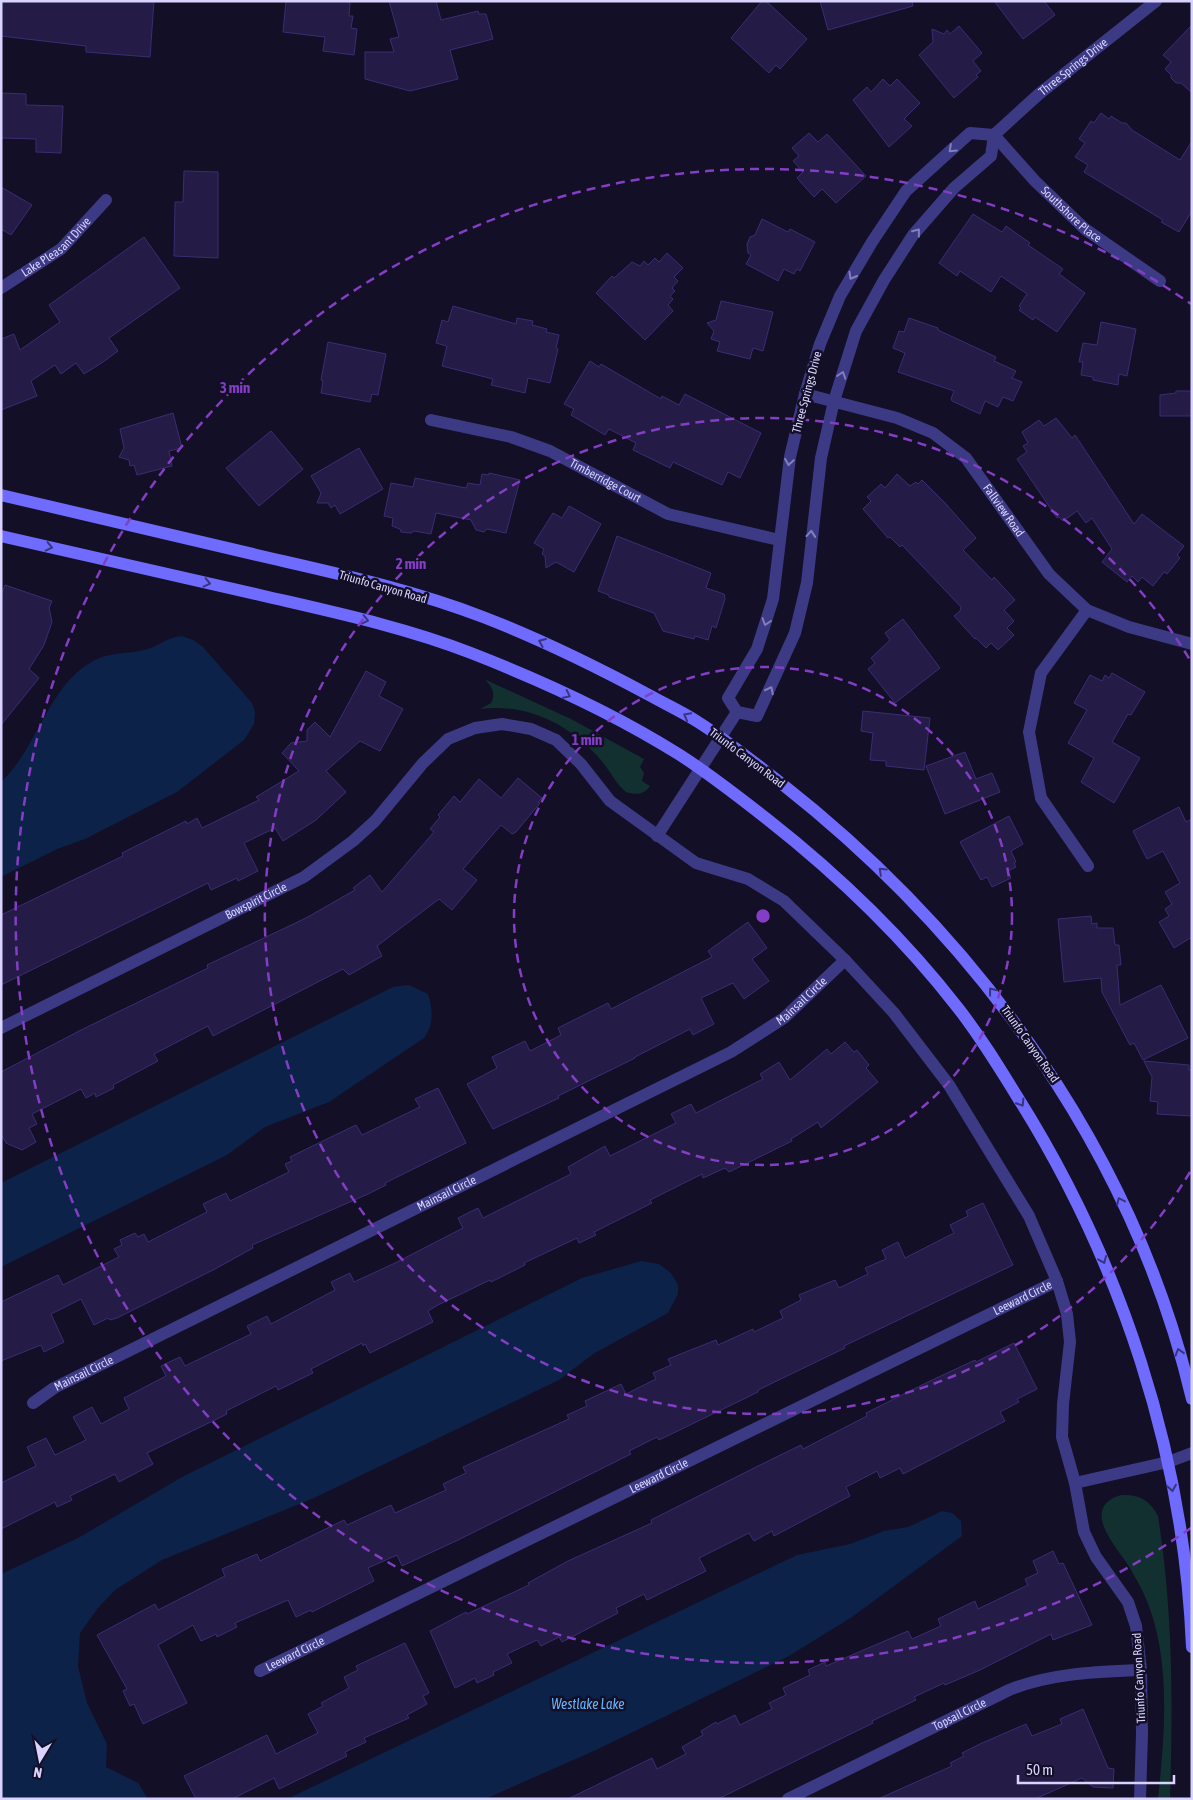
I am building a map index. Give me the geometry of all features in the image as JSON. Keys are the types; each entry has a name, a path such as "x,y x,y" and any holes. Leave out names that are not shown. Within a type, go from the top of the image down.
{"street":[{"name":"Three Springs Drive","path":"738,712 728,698 757,649 773,599 790,457 805,394 820,344 840,296 872,242 906,192 970,133 994,135 1039,94 1156,1"},
{"name":"Southshore Place","path":"994,135 1035,181 1085,229 1160,281"},
{"path":"657,836 738,712 757,716 779,672 795,633 807,582 821,458 834,401 856,331 884,280 919,228 954,188 991,156 994,135"},
{"name":"Lake Pleasant Drive","path":"1,288 61,249 106,200"},
{"name":"Fallview Road","path":"805,394 898,418 933,433 966,458 1049,574 1087,610 1129,627 1192,644"},
{"name":"Timberridge Court","path":"431,420 511,437 550,451 668,514 779,540"},
{"name":"Triunfo Canyon Road","path":"1,495 368,581 478,615 548,644 698,722 823,816 931,918 984,981 1032,1044 1073,1109 1107,1173 1132,1227 1166,1311 1192,1399"},
{"path":"1,536 384,624 466,651 526,676 607,714 678,753 802,847 858,897 911,953 958,1008 995,1062 1040,1135 1073,1193 1094,1238 1142,1363 1168,1462 1184,1557 1192,1647"},
{"path":"1087,610 1041,673 1029,732 1041,798 1088,866"},
{"name":"Triunfo Canyon Road","path":"475,728 502,724 531,729 556,740 581,764 610,801 696,864 748,879 784,901 845,960 894,1013 949,1084 1029,1216 1057,1281 1067,1314 1070,1342 1063,1404 1062,1437 1084,1532 1096,1557 1128,1602 1136,1626 1141,1670 1140,1799"},
{"name":"Bowspirit Circle","path":"1,1028 304,877 353,841 375,821 423,762 448,739 475,728"},
{"name":"Mainsail Circle","path":"33,1403 54,1388 731,1052 784,1018 845,960"},
{"name":"Leeward Circle","path":"260,1671 1057,1281"},
{"path":"1074,1483 1168,1462 1192,1453"},
{"name":"Topsail Circle","path":"788,1799 1033,1680 1053,1676 1141,1670"}],"green space":[{"path":"484,679 571,719 644,759 640,767 644,773 642,781 650,786 640,794 626,792 588,747 561,726 546,719 514,709 480,709 491,703 493,696 491,687"},
{"path":"1121,1495 1143,1499 1148,1502 1158,1516 1167,1587 1171,1657 1170,1799 1158,1799 1164,1720 1164,1694 1159,1641 1143,1592 1108,1536 1102,1516 1103,1508 1109,1501"}],"water":[{"path":"182,636 193,640 203,647 252,703 255,712 254,724 244,740 177,792 85,839 57,849 1,877 1,782 25,752 54,700 65,685 79,671 101,657 144,650 172,638"},
{"path":"409,985 428,994 432,1017 430,1028 424,1038 329,1102 265,1127 227,1155 1,1267 1,1183 393,987"},
{"path":"641,1261 659,1264 671,1273 678,1285 678,1294 668,1313 593,1354 559,1380 314,1498 162,1560 115,1590 98,1608 80,1633 78,1666 87,1703 107,1744 106,1767 138,1783 148,1799 1,1799 1,1574 78,1538 182,1477 582,1278"},
{"name":"Westlake Lake","path":"942,1511 952,1513 961,1521 962,1536 852,1617 789,1656 596,1750 485,1799 287,1799 797,1555 850,1544 884,1531 908,1527"}],"building":[{"path":"1,1 154,1 150,57 86,52 86,46 1,36"},
{"path":"286,1 344,1 350,3 349,16 353,16 351,28 357,29 354,55 323,51 325,37 283,32"},
{"path":"389,1 436,1 441,20 478,11 479,14 486,14 493,39 450,50 458,79 410,91 365,79 365,52 394,52 390,39 399,37"},
{"path":"762,1 766,1 807,39 780,69 776,65 769,73 731,38"},
{"path":"820,1 912,1 913,6 828,30"},
{"path":"994,1 1044,1 1055,15 1023,39"},
{"path":"1192,25 1192,93 1181,83 1176,83 1171,78 1171,75 1165,69 1171,62 1163,55"},
{"path":"959,26 982,53 973,61 981,71 976,75 978,77 954,98 919,55 933,42 932,29 944,34 947,30 950,34"},
{"path":"883,79 890,86 897,79 920,103 904,119 912,126 889,147 853,100 867,87 871,92"},
{"path":"1,93 26,94 26,105 63,106 61,153 36,152 36,139 1,138"},
{"path":"1101,113 1109,119 1111,116 1122,123 1126,123 1132,130 1180,160 1192,141 1192,211 1179,232 1161,222 1163,220 1084,172 1088,165 1075,157 1085,143 1079,139 1091,121 1094,123"},
{"path":"809,133 818,142 827,134 866,176 836,203 822,189 814,197 797,178 803,172 793,161 799,156 792,148"},
{"path":"184,171 218,172 218,258 174,256 175,202 183,202"},
{"path":"1,187 32,205 11,235 1,229"},
{"path":"973,214 1002,232 1006,226 1030,243 1028,245 1063,269 1059,274 1085,293 1057,332 1035,317 1033,320 1019,310 1021,308 1019,306 1027,294 1001,276 991,292 960,271 957,276 939,263"},
{"path":"762,219 788,232 790,229 815,242 800,271 797,269 794,274 784,269 778,281 746,264 751,255 748,253 747,244 750,237 755,235"},
{"path":"144,237 180,288 109,338 118,351 103,362 84,374 76,363 61,374 55,365 31,381 37,396 1,410 1,339 14,334 20,350 60,322 49,305"},
{"path":"667,253 683,268 674,277 678,281 672,288 675,291 670,296 673,299 668,305 673,311 645,340 596,293 612,276 614,278 632,262 640,266 644,261 648,265 655,258 659,262"},
{"path":"721,301 773,312 763,351 753,348 750,359 717,351 720,342 711,339 714,331 707,323 716,320"},
{"path":"453,306 516,324 517,318 533,321 532,325 547,329 546,332 559,335 556,348 558,349 550,383 528,378 525,393 491,385 493,379 442,366 447,346 436,343 442,320 448,322"},
{"path":"909,318 938,328 938,330 996,357 994,361 1016,371 1012,378 1022,382 1013,401 1003,397 998,407 985,401 980,414 952,401 954,391 898,372 905,353 893,348 899,331 904,332"},
{"path":"1101,322 1136,329 1127,376 1119,374 1118,385 1093,380 1093,377 1081,375 1083,362 1079,362 1083,343 1097,345"},
{"path":"328,342 386,354 378,395 372,394 370,402 321,393 323,381 321,380"},
{"path":"590,361 599,367 601,364 661,399 662,396 679,405 685,394 761,433 740,478 728,472 722,485 673,462 670,468 633,450 636,443 609,429 605,435 571,415 574,409 564,404"},
{"path":"1176,391 1192,391 1192,416 1160,416 1160,395 1176,393"},
{"path":"173,413 182,448 169,451 172,466 137,475 134,465 130,466 129,460 119,457 124,448 120,429"},
{"path":"1056,418 1072,438 1075,435 1134,524 1142,514 1184,546 1177,555 1180,558 1167,574 1164,572 1153,586 1142,577 1138,582 1132,576 1127,582 1102,562 1112,549 1092,518 1086,523 1077,511 1063,521 1059,517 1057,518 1017,459 1027,452 1023,446 1028,443 1022,432 1039,420 1044,426"},
{"path":"271,431 303,469 259,506 226,468"},
{"path":"359,448 383,489 340,514 335,505 331,508 328,503 317,503 321,493 311,476"},
{"path":"489,473 520,480 506,533 487,529 484,532 476,530 471,520 436,513 431,534 414,531 411,533 401,532 400,529 392,526 393,518 384,516 391,483 413,487 415,478 466,488 468,483 480,485 482,474 489,475"},
{"path":"897,474 910,486 916,482 918,484 922,480 945,503 976,538 963,550 992,580 994,577 1015,600 1004,610 1014,621 1007,628 1014,635 998,650 991,643 986,648 975,639 954,616 960,611 961,607 902,545 900,547 890,537 888,538 863,509 871,501 867,497 881,484 885,488"},
{"path":"569,506 601,524 574,572 556,562 546,568 545,556 542,554 544,549 534,543 553,513 562,518"},
{"path":"617,536 711,573 706,588 724,594 725,599 716,628 712,626 708,640 695,636 694,639 663,631 654,613 609,597 609,595 598,591"},
{"path":"5,585 52,601 49,608 52,622 44,645 29,669 39,678 1,725 1,595"},
{"path":"903,619 940,668 895,703 868,669 875,663 871,658 890,640 885,633"},
{"path":"366,671 386,682 379,696 403,709 380,751 360,741 326,771 346,792 316,820 283,841 275,828 244,843 258,871 238,881 237,878 211,890 208,883 1,985 1,915 123,856 122,853 186,821 187,824 197,818 202,828 259,800 256,797 299,771 282,753 291,743 307,741 307,730 315,722 330,737"},
{"path":"1112,673 1145,692 1131,715 1128,714 1112,742 1140,758 1114,803 1081,782 1094,758 1068,743 1087,710 1074,703 1090,675 1102,681 1105,675 1109,678"},
{"path":"863,711 930,718 924,770 886,766 886,761 870,760 873,733 861,731"},
{"path":"965,752 976,779 992,773 1000,792 945,814 926,766"},
{"path":"518,778 542,798 538,802 540,803 516,832 512,834 501,825 463,869 477,880 452,910 439,899 377,946 382,956 349,975 343,969 213,1036 208,1026 154,1054 158,1061 113,1085 114,1088 96,1097 95,1093 86,1098 81,1089 32,1114 37,1124 29,1128 36,1142 22,1150 6,1143 1,1134 1,1072 81,1030 208,968 207,965 306,918 355,890 353,888 370,875 382,892 434,832 430,829 440,817 438,815 454,796 460,802 479,779 501,798"},
{"path":"1179,807 1186,822 1192,819 1192,937 1174,948 1159,922 1169,916 1165,909 1172,904 1165,892 1180,883 1163,851 1147,859 1133,831"},
{"path":"1009,816 1023,844 1011,851 1016,867 1008,871 1011,878 992,887 987,877 981,880 960,842"},
{"path":"1091,916 1092,924 1097,923 1097,928 1113,928 1115,945 1119,945 1121,965 1117,965 1120,1005 1161,985 1188,1038 1143,1060 1134,1043 1130,1045 1102,992 1101,978 1064,982 1058,919"},
{"path":"748,922 767,948 752,959 769,981 744,999 733,983 701,998 714,1024 693,1035 690,1029 558,1096 559,1098 493,1129 467,1084 497,1068 492,1057 525,1041 530,1051 561,1035 558,1028 608,1003 611,1009 712,957 708,951"},
{"path":"845,1042 854,1052 857,1050 869,1065 866,1068 878,1082 821,1128 818,1122 791,1139 792,1141 729,1172 725,1168 703,1178 702,1174 650,1200 652,1203 594,1232 596,1235 579,1243 577,1238 524,1263 525,1265 491,1282 490,1280 438,1305 428,1311 433,1322 370,1353 365,1344 363,1346 362,1343 311,1369 313,1373 278,1390 276,1386 226,1411 227,1414 147,1453 153,1464 119,1482 115,1474 70,1496 72,1500 57,1507 55,1502 1,1529 1,1483 36,1466 27,1447 46,1438 55,1455 86,1440 73,1417 92,1407 101,1424 129,1409 124,1398 166,1376 161,1366 180,1357 185,1366 251,1334 247,1326 267,1316 271,1324 335,1290 331,1282 350,1273 354,1282 395,1263 463,1228 458,1218 478,1208 483,1218 571,1174 568,1167 605,1146 610,1156 676,1123 671,1114 691,1104 696,1113 763,1079 760,1074 779,1062 790,1080 827,1049 831,1054"},
{"path":"1144,1061 1189,1065 1189,1070 1192,1070 1192,1116 1157,1114 1158,1102 1150,1101 1152,1077"},
{"path":"438,1088 466,1143 385,1183 386,1185 368,1194 252,1245 253,1248 215,1269 117,1318 110,1320 108,1318 94,1325 81,1299 51,1314 64,1342 44,1352 41,1345 1,1361 1,1302 58,1275 63,1285 119,1257 114,1249 122,1245 120,1240 135,1233 138,1237 144,1234 148,1242 207,1212 203,1204 226,1193 230,1201 289,1172 285,1164 292,1161 290,1157 356,1125 362,1135 420,1107 415,1099"},
{"path":"983,1203 1013,1265 844,1346 845,1348 659,1440 657,1437 629,1451 631,1454 458,1540 402,1566 397,1555 368,1568 374,1581 312,1612 311,1610 296,1617 288,1600 235,1623 237,1627 217,1637 216,1634 201,1641 193,1625 158,1645 187,1703 143,1724 134,1704 130,1706 123,1691 127,1689 97,1635 155,1604 158,1610 225,1576 222,1569 257,1554 260,1561 344,1520 347,1525 391,1505 395,1513 446,1490 443,1484 466,1473 463,1467 569,1419 567,1415 587,1406 585,1401 621,1384 626,1394 656,1379 653,1373 671,1365 668,1359 716,1340 718,1345 753,1329 754,1332 783,1318 780,1311 801,1300 799,1295 835,1280 839,1288 868,1274 865,1268 886,1259 882,1250 898,1242 905,1258 954,1233 950,1225 968,1216 966,1211"},
{"path":"1014,1343 1037,1389 1017,1399 1019,1402 1000,1412 1005,1421 903,1474 900,1468 880,1478 877,1471 846,1487 850,1496 774,1536 772,1531 754,1541 749,1533 699,1558 706,1571 647,1600 644,1594 616,1608 618,1613 562,1642 559,1637 541,1646 537,1640 507,1654 512,1663 493,1672 494,1675 477,1683 475,1678 455,1688 430,1631 466,1612 467,1614 529,1585 528,1583 568,1561 652,1523 651,1520 801,1445 803,1449 867,1416 866,1413 928,1382 975,1360 976,1362"},
{"path":"1053,1551 1059,1564 1063,1563 1092,1625 1053,1640 1051,1634 980,1670 945,1685 944,1683 914,1697 916,1700 872,1721 873,1723 718,1799 568,1799 652,1758 657,1769 686,1754 682,1747 703,1735 701,1731 716,1722 717,1724 735,1715 740,1725 772,1709 769,1703 786,1695 783,1688 810,1675 808,1670 825,1662 826,1666 908,1631 912,1639 941,1626 938,1619 975,1601 978,1609 1028,1585 1025,1579 1038,1573 1033,1561"},
{"path":"405,1643 429,1693 423,1696 427,1704 407,1715 409,1718 364,1738 366,1742 345,1752 347,1756 279,1789 274,1778 232,1799 196,1799 184,1776 267,1735 276,1754 318,1733 308,1714 323,1706 321,1703 349,1688 344,1677 358,1670 356,1666"},
{"path":"1083,1709 1108,1768 1114,1769 1113,1788 1093,1787 1082,1778 1035,1799 878,1799 952,1766 950,1763 964,1756 962,1753 982,1743 1026,1724 1032,1736 1062,1724 1060,1719"}]}
